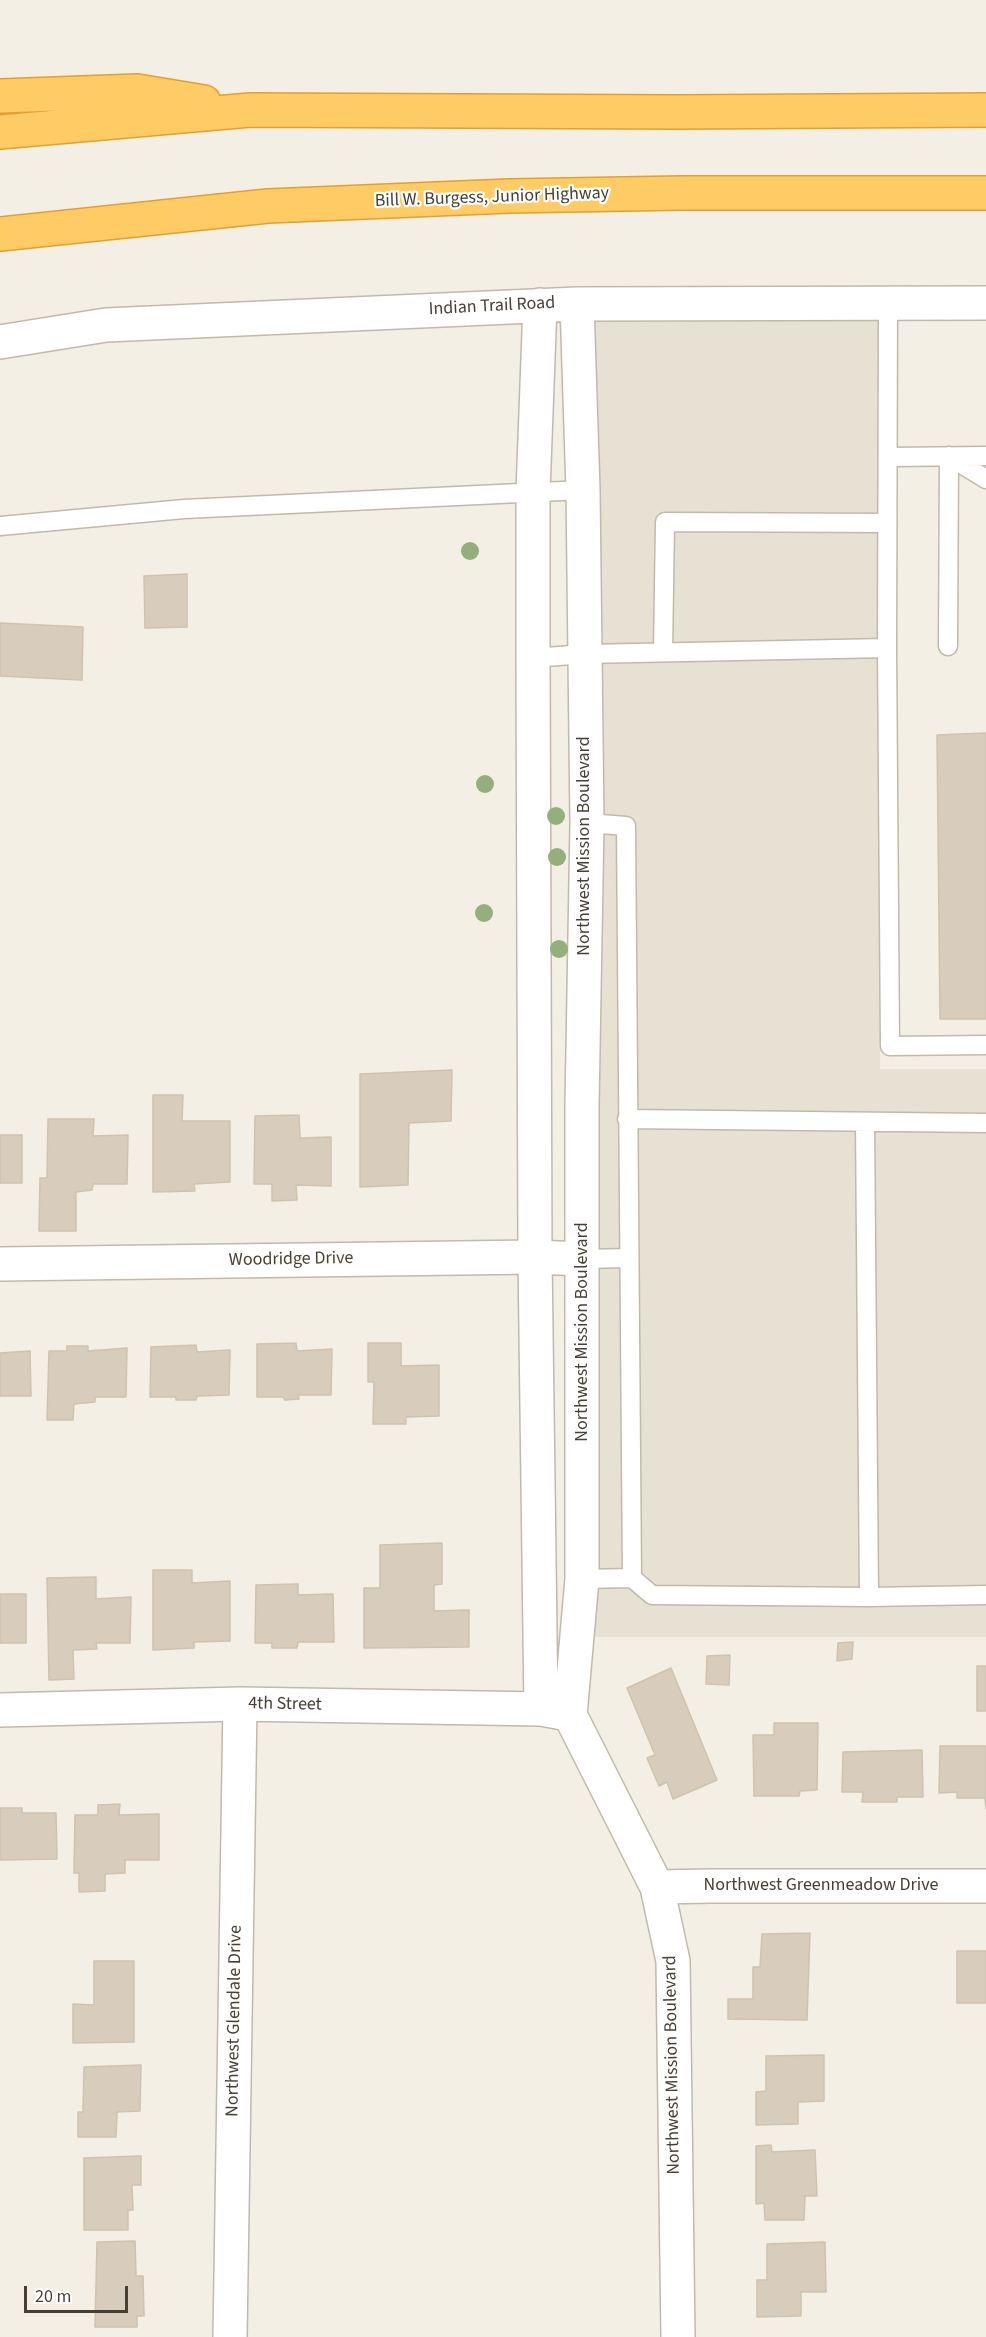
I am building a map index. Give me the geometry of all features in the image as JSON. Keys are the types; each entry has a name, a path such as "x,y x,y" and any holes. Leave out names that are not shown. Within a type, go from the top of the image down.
{"highway":[{"path":"0,96 137,91 250,110"},
{"path":"0,132 250,110 666,112 986,110"},
{"name":"Bill W. Burgess, Junior Highway","path":"0,234 268,206 509,196 682,193 986,193"}],"street":[{"name":"Indian Trail Road","path":"0,342 106,325 540,305 986,303"},
{"name":"Northwest Mission Boulevard","path":"556,1712 582,1579 582,1105 587,823 584,490 577,304"},
{"name":"Northwest Mission Boulevard","path":"540,305 533,492 535,1257 556,1712 657,1887 673,1960 678,2337"},
{"name":"Woodridge Drive","path":"0,1264 535,1257 583,1259"},
{"name":"4th Street","path":"0,1710 240,1704 556,1712"},
{"name":"Northwest Glendale Drive","path":"230,2337 240,1704"},
{"name":"Northwest Greenmeadow Drive","path":"657,1887 986,1886"}],"lane":[{"path":"888,304 887,648 890,1046 986,1045"},
{"path":"949,456 986,478"},
{"path":"948,646 949,456"},
{"path":"889,457 986,456"},
{"path":"0,526 184,509 584,490"},
{"path":"663,652 665,522 887,523"},
{"path":"533,658 585,654 887,648"},
{"path":"587,823 626,826 632,1578"},
{"path":"627,1119 986,1123"},
{"path":"866,1123 869,1596"},
{"path":"583,1259 628,1258"},
{"path":"582,1579 632,1578 652,1595 986,1595"}],"shaded area":[{"path":"577,304 888,304 880,1069 986,1069 986,1637 577,1637"}],"building":[{"path":"187,574 187,627 145,628 144,576"},
{"path":"0,623 83,627 82,680 0,676"},
{"path":"986,733 986,1019 940,1019 937,735"},
{"path":"452,1070 451,1121 409,1123 408,1185 360,1187 360,1074"},
{"path":"153,1095 183,1095 182,1121 230,1121 230,1182 194,1184 195,1191 153,1192"},
{"path":"299,1115 300,1138 331,1137 331,1186 296,1185 297,1200 272,1201 272,1184 254,1184 255,1116"},
{"path":"48,1119 94,1119 93,1136 128,1135 127,1184 93,1184 92,1190 76,1192 76,1231 39,1231 40,1178 47,1178"},
{"path":"0,1135 22,1135 22,1183 0,1183"},
{"path":"296,1343 297,1351 332,1349 331,1395 298,1395 299,1399 285,1400 283,1397 257,1397 257,1344"},
{"path":"368,1343 401,1343 401,1366 439,1365 439,1416 406,1417 406,1424 373,1424 374,1382 368,1382"},
{"path":"196,1345 197,1352 230,1350 229,1395 197,1396 196,1400 150,1397 151,1347"},
{"path":"67,1346 88,1346 88,1351 127,1348 126,1397 95,1397 95,1402 74,1404 73,1420 47,1420 49,1351 67,1351"},
{"path":"30,1351 31,1396 0,1396 0,1353"},
{"path":"442,1543 442,1584 434,1585 434,1611 469,1610 469,1647 364,1648 364,1588 380,1588 380,1545"},
{"path":"153,1570 192,1570 192,1583 230,1581 230,1641 194,1642 194,1648 153,1650"},
{"path":"96,1577 96,1599 131,1597 130,1643 96,1643 97,1649 73,1650 74,1679 49,1680 47,1578"},
{"path":"298,1584 298,1595 333,1594 334,1642 298,1642 297,1648 272,1648 272,1643 255,1643 256,1585"},
{"path":"0,1594 26,1594 26,1643 0,1643"},
{"path":"853,1642 852,1659 837,1661 838,1643"},
{"path":"730,1655 729,1685 706,1684 707,1656"},
{"path":"977,1666 986,1666 986,1711 977,1711"},
{"path":"671,1668 717,1780 673,1799 667,1782 659,1786 647,1758 655,1755 627,1688"},
{"path":"774,1723 818,1723 817,1790 800,1791 799,1796 754,1796 753,1735 774,1735"},
{"path":"940,1746 986,1746 986,1809 985,1798 957,1798 957,1792 939,1793"},
{"path":"922,1750 923,1797 897,1797 897,1802 862,1802 863,1792 842,1792 843,1752"},
{"path":"120,1804 119,1815 159,1814 159,1860 125,1860 125,1873 105,1874 105,1891 79,1892 79,1873 74,1873 75,1815 98,1815 98,1805"},
{"path":"0,1808 22,1808 22,1813 56,1813 57,1859 0,1860"},
{"path":"810,1933 807,2020 728,2019 728,1999 753,1999 753,1967 760,1967 762,1934"},
{"path":"957,1951 986,1951 986,2003 957,2003"},
{"path":"94,1961 134,1961 134,2042 73,2043 73,2004 94,2005"},
{"path":"824,2055 824,2101 798,2102 798,2124 756,2125 756,2092 766,2091 766,2056"},
{"path":"141,2065 140,2111 117,2112 116,2137 78,2137 78,2112 83,2112 84,2067"},
{"path":"771,2145 772,2152 815,2150 817,2196 805,2196 804,2220 765,2220 764,2203 756,2204 756,2146"},
{"path":"141,2156 141,2185 132,2185 133,2210 128,2210 128,2230 84,2230 84,2158"},
{"path":"135,2241 136,2276 143,2276 144,2316 137,2316 137,2327 95,2327 97,2242"},
{"path":"825,2242 826,2292 801,2292 801,2316 757,2317 757,2280 767,2280 767,2244"}]}
